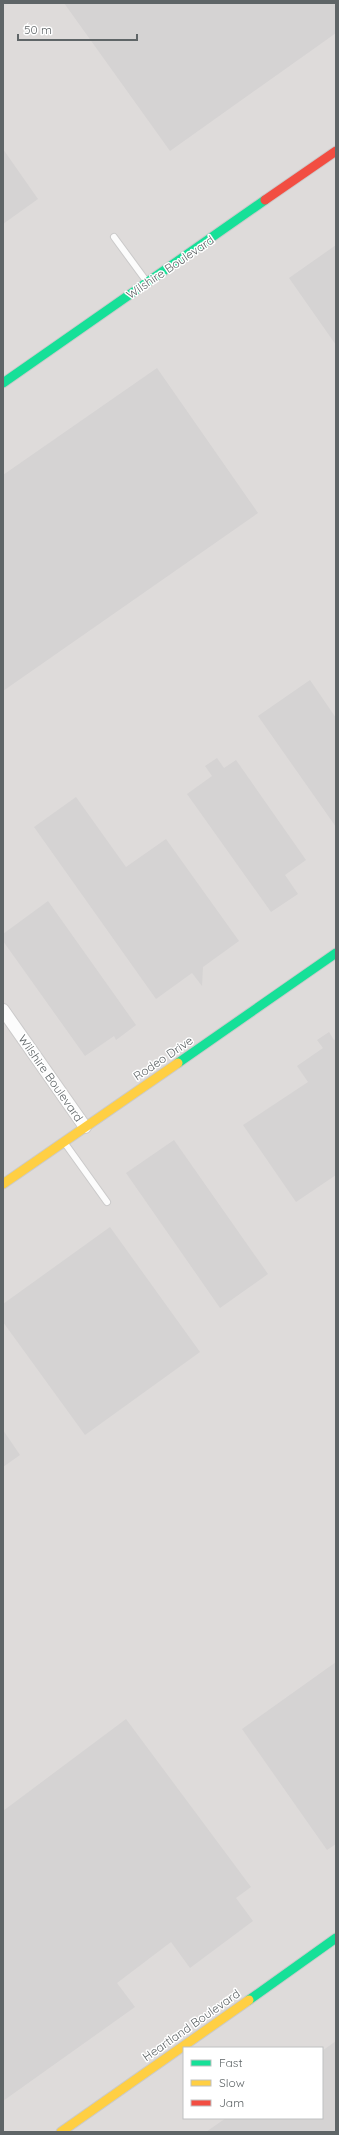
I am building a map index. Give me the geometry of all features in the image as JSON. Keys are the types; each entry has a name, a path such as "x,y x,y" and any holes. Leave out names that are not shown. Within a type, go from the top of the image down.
{"street":[{"name":"Wilshire Boulevard","path":"3,383 336,151"},
{"name":"Rodeo Drive","path":"3,1184 336,953"},
{"name":"Wilshire Boulevard","path":"3,1010 85,1127"},
{"name":"Heartland Boulevard","path":"61,2132 336,1938"}],"lane":[{"path":"114,236 147,282"},
{"path":"64,1141 107,1202"}],"shaded area":[{"path":"3,3 336,3 336,2132 3,2132"}],"building":[{"path":"64,3 336,3 336,33 170,151"},
{"path":"3,149 38,199 3,224"},
{"path":"336,245 336,345 289,278"},
{"path":"157,368 258,513 3,691 3,475"},
{"path":"310,680 336,718 336,827 258,716"},
{"path":"217,758 224,768 236,760 306,860 285,875 298,894 271,912 187,794 212,776 205,766"},
{"path":"76,797 126,867 166,839 239,941 203,967 202,986 192,973 156,999 34,827"},
{"path":"48,901 136,1025 116,1040 114,1036 85,1056 3,941 3,934"},
{"path":"329,1032 334,1040 336,1039 336,1175 296,1202 243,1125 308,1082 297,1066 323,1048 317,1040"},
{"path":"174,1140 268,1274 220,1308 126,1173"},
{"path":"110,1227 200,1352 85,1435 3,1322 3,1304"},
{"path":"3,1430 20,1455 3,1467"},
{"path":"336,1662 336,1844 327,1850 242,1729"},
{"path":"126,1719 251,1887 236,1898 253,1921 190,1968 171,1942 117,1983 135,2007 3,2101 3,1811"},
{"path":"336,2041 336,2132 206,2132 225,2119 323,2119 323,2050"}],"traffic: fast":[{"path":"3,383 265,200"},
{"path":"178,1063 336,953"},
{"path":"249,2000 336,1938"}],"traffic: slow":[{"path":"3,1184 178,1063"},
{"path":"61,2132 249,2000"}],"traffic: jam":[{"path":"265,200 336,151"}]}
